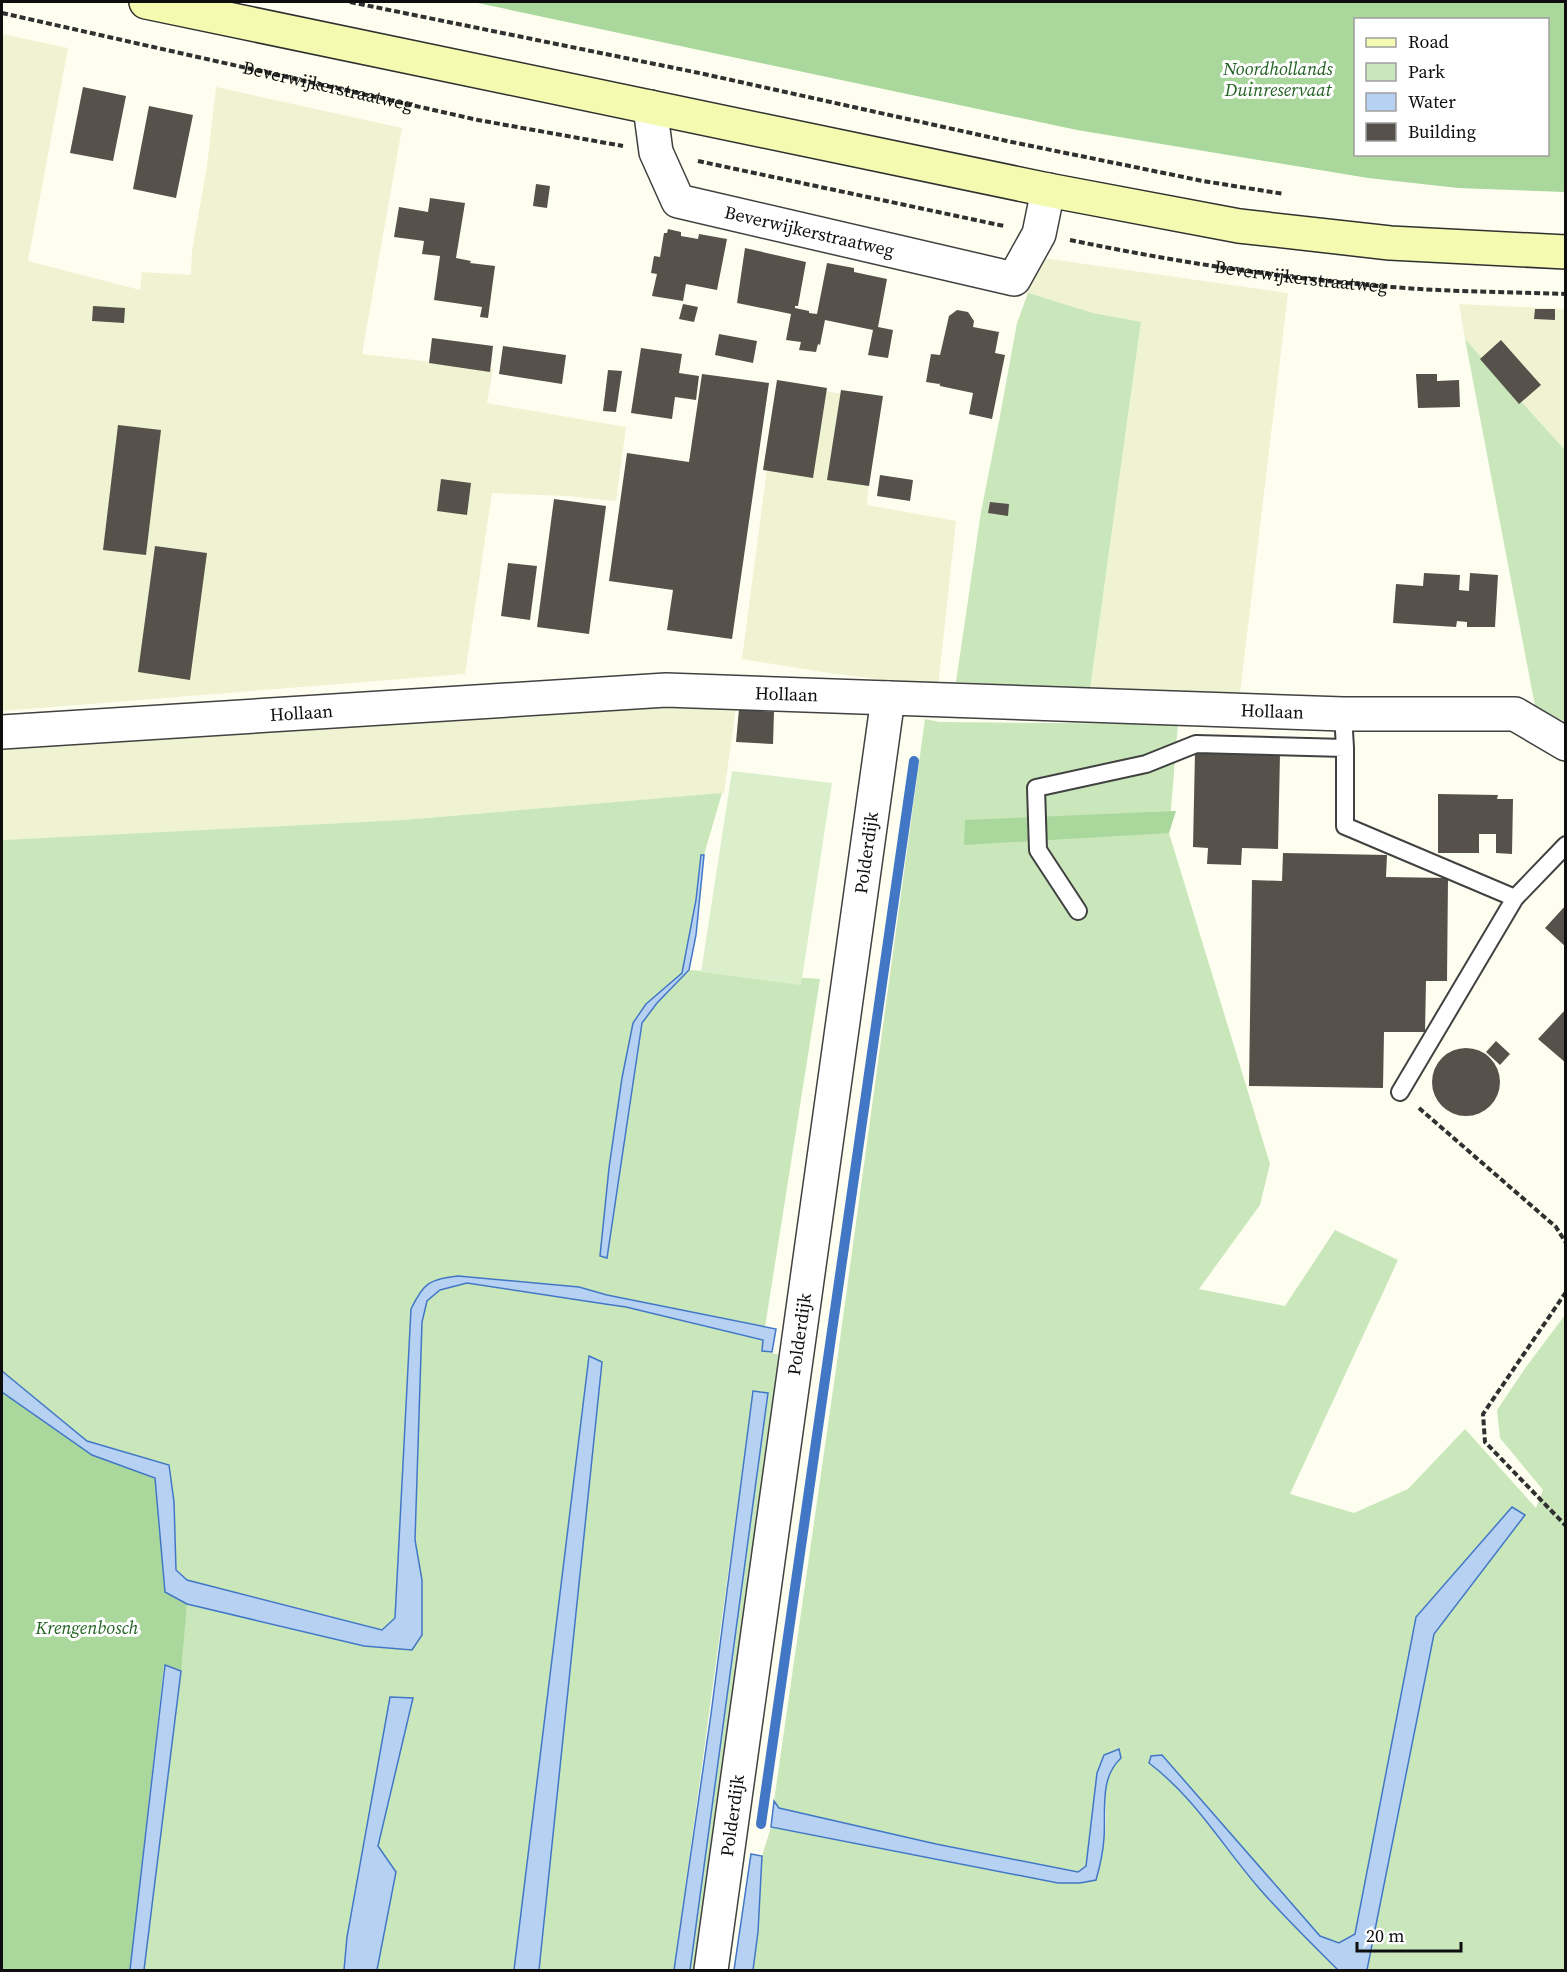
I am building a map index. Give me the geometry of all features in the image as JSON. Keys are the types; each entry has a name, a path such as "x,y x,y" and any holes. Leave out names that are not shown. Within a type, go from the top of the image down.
{"main road":[{"path":"146,2 1048,190 1239,226 1390,243 1566,252"}],"street":[{"name":"Beverwijkerstraatweg","path":"650,107 656,152 678,201 1014,279 1039,234 1048,190"},
{"name":"Hollaan","path":"2,732 666,690 1343,714 1515,714 1566,744"},
{"name":"Polderdijk","path":"711,1971 888,698"}],"lane":[{"path":"1343,714 1345,826 1515,898"},
{"path":"1078,911 1038,850 1036,788 1146,764 1196,744 1345,748"},
{"path":"1400,1092 1515,898 1566,845"}],"path":[{"path":"350,2 693,72 1203,181 1285,194"},
{"name":"Beverwijkerstraatweg","path":"2,14 478,120 656,152 1162,259 1407,288 1566,294"},
{"path":"1400,1092 1556,1227 1566,1243"},
{"path":"1566,1292 1483,1414 1485,1442 1566,1526"}],"green space":[{"name":"Noordhollands Duinreservaat","path":"473,2 1565,2 1565,192 1458,188 1368,178 1077,130"},
{"path":"2,34 68,48 28,261 140,290 142,272 191,275 192,251 207,166 216,87 402,128 362,354 493,369 487,403 626,427 616,501 567,496 492,493 465,674 2,711"},
{"path":"1029,256 1288,293 1240,693 1090,689 1141,323 1093,313 1022,292"},
{"path":"1028,293 1093,313 1141,322 1090,689 956,682 981,512 1017,323"},
{"path":"1459,304 1565,309 1565,450 1465,339"},
{"path":"1465,339 1565,450 1565,722 1535,706"},
{"path":"778,385 875,398 867,505 956,521 938,687 742,659"},
{"path":"738,694 724,793 402,820 2,840 2,737"},
{"path":"925,719 940,722 1178,724 1169,833 1270,1164 1260,1205 1199,1289 1285,1306 1335,1230 1398,1260 1290,1494 1354,1513 1408,1489 1465,1429 1536,1508 1543,1490 1500,1438 1497,1410 1565,1315 1566,1484 1563,1486 1566,1488 1565,1970 1367,1970 1434,1634 1524,1515 1416,1617 1356,1934 1339,1943 1320,1936 1162,1755 1151,1756 1149,1763 1180,1791 1268,1898 1338,1970 753,1970 758,1932 762,1856 771,1827 1058,1883 1080,1883 1104,1837 1106,1786 1113,1767 1121,1758 1097,1773 1086,1866 1078,1872 936,1844 779,1808 774,1801"},
{"path":"732,771 832,783 801,985 701,972"},
{"path":"722,793 704,855 701,855 696,900 682,973 646,1004 633,1023 622,1078 609,1168 600,1256 607,1258 642,1023 657,1003 689,970 820,979 765,1327 607,1295 579,1287 458,1276 411,1309 395,1618 382,1630 187,1580 176,1570 174,1502 169,1465 87,1441 2,1371 2,840 402,820"},
{"path":"1176,811 1169,833 964,845 965,820"},
{"path":"467,1283 626,1307 763,1340 762,1351 790,1357 703,1970 690,1970 768,1394 753,1391 674,1970 143,1970 187,1604 412,1650 422,1322 427,1301 440,1290"},
{"name":"Krengenbosch","path":"2,1392 92,1455 155,1478 165,1592 187,1604 181,1671 164,1665 130,1970 2,1970"}],"water":[{"path":"701,855 704,855 696,935 689,970 657,1003 642,1023 607,1258 600,1256 609,1168 622,1078 633,1023 646,1004 682,973 696,900"},
{"path":"458,1276 579,1287 607,1295 776,1329 772,1352 762,1351 763,1340 626,1307 467,1283 440,1290 427,1301 422,1322 415,1540 422,1580 422,1635 412,1650 364,1646 187,1604 165,1592 155,1478 92,1455 2,1392 2,1371 87,1441 169,1465 174,1502 176,1570 187,1580 382,1630 395,1618 411,1309 428,1284"},
{"path":"589,1356 602,1362 539,1970 514,1970"},
{"path":"753,1391 768,1393 690,1970 674,1970 711,1714"},
{"path":"1512,1507 1525,1515 1434,1634 1367,1970 1338,1970 1268,1898 1194,1806 1149,1763 1151,1756 1162,1755 1320,1936 1339,1943 1355,1934 1416,1617"},
{"path":"165,1665 181,1671 144,1970 130,1970"},
{"path":"390,1697 413,1698 378,1846 396,1872 377,1970 344,1970 347,1937"},
{"path":"1119,1749 1121,1758 1109,1775 1106,1785 1104,1844 1096,1880 1058,1883 771,1827 774,1801 779,1808 936,1844 1078,1872 1086,1866 1097,1773 1104,1755"},
{"path":"751,1854 762,1856 758,1932 753,1970 734,1970"}],"building":[{"path":"83,87 126,96 113,161 70,153"},
{"path":"149,106 193,115 176,198 133,189"},
{"path":"536,184 550,186 547,208 533,206"},
{"path":"430,198 465,203 456,258 471,261 470,263 495,266 488,318 480,317 482,307 434,300 440,256 422,254 424,241 394,237 399,207 428,212"},
{"path":"668,229 681,232 681,236 698,239 699,234 727,239 717,290 686,284 683,301 652,296 657,274 651,273 654,256 660,257 664,233 667,233"},
{"path":"745,248 806,262 798,306 795,308 809,311 809,313 817,314 827,263 854,268 854,272 887,279 878,327 893,330 888,358 868,355 873,330 825,320 820,345 818,344 816,352 799,350 801,342 786,340 791,314 737,303"},
{"path":"683,304 698,307 694,322 679,319"},
{"path":"93,306 125,308 124,323 92,321"},
{"path":"1535,309 1555,309 1555,320 1534,319"},
{"path":"957,310 968,312 974,321 973,327 999,332 995,353 1005,355 992,419 969,414 973,393 940,386 939,382 939,384 926,382 931,354 940,355 949,316"},
{"path":"719,334 757,341 753,363 715,355"},
{"path":"432,338 493,346 490,372 429,363"},
{"path":"1501,340 1541,385 1519,404 1480,359"},
{"path":"503,346 566,355 562,384 499,374"},
{"path":"641,348 682,354 679,373 699,376 696,400 675,397 672,419 631,413"},
{"path":"608,370 622,371 616,412 603,411"},
{"path":"702,374 769,383 732,639 667,630 673,590 609,581 627,453 689,462"},
{"path":"1416,374 1437,374 1437,381 1459,380 1460,407 1418,408"},
{"path":"777,380 827,388 813,478 763,470"},
{"path":"841,390 883,396 869,486 827,480"},
{"path":"118,425 161,430 146,555 103,550"},
{"path":"880,475 913,480 910,501 877,496"},
{"path":"441,479 471,483 467,515 437,511"},
{"path":"554,499 606,506 589,634 537,627"},
{"path":"990,502 1009,504 1008,516 988,513"},
{"path":"155,546 207,553 190,680 138,672"},
{"path":"508,563 537,566 530,620 501,616"},
{"path":"1424,573 1460,575 1459,590 1469,591 1470,573 1498,575 1495,627 1467,627 1467,622 1457,621 1456,627 1393,623 1396,584 1423,586"},
{"path":"739,709 774,712 773,744 736,742"},
{"path":"1195,752 1280,754 1278,849 1242,848 1241,865 1207,864 1208,848 1193,847"},
{"path":"1438,794 1498,795 1497,799 1513,799 1512,854 1496,853 1496,834 1479,834 1479,853 1438,853"},
{"path":"1283,853 1387,855 1386,877 1448,878 1447,981 1426,981 1425,1032 1384,1032 1383,1088 1249,1086 1252,880 1282,881"},
{"path":"1566,905 1566,947 1545,928"},
{"path":"1566,1009 1566,1063 1538,1039"},
{"path":"1496,1041 1510,1054 1500,1065 1486,1052"},
{"path":"1459,1048 1473,1048 1485,1053 1495,1063 1500,1082 1495,1101 1485,1111 1473,1116 1459,1116 1447,1111 1437,1101 1432,1089 1432,1075 1437,1063 1447,1053"}],"waterway":[{"path":"761,1824 914,761"}]}
